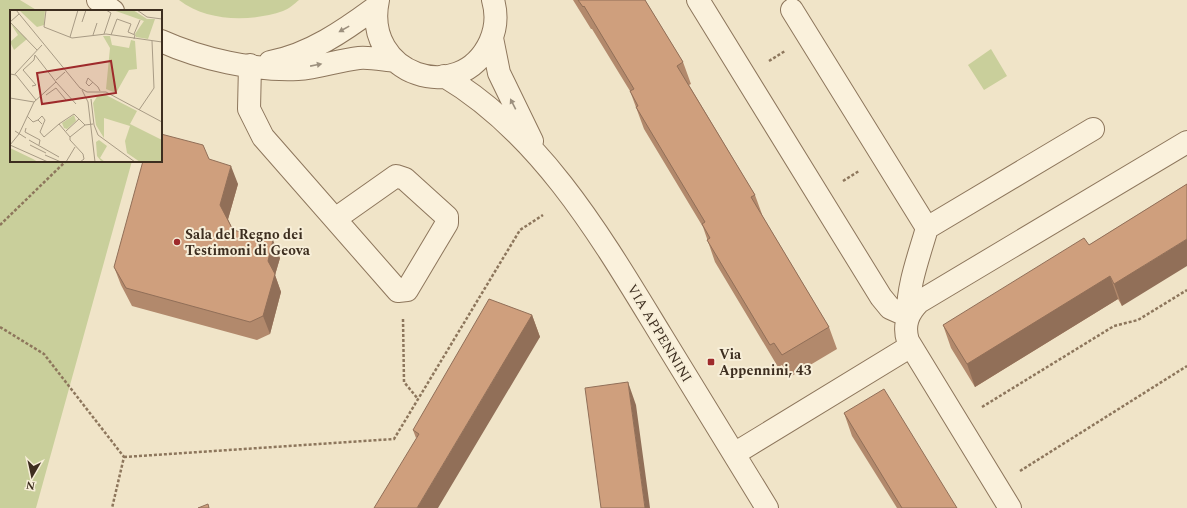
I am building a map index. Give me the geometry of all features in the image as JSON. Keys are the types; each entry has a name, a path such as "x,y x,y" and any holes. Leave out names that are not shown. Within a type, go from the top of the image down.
{"street":[{"path":"98,0 112,10"},
{"name":"VIA APPENNINI","path":"444,76 458,73 470,66 485,51 492,38 496,17 493,0"},
{"path":"698,0 881,297 890,308 908,316"},
{"path":"377,4 376,22 379,37 386,50 395,61 408,70 421,75 444,76"},
{"path":"250,65 282,60 310,48 354,24 377,4"},
{"path":"792,10 927,228"},
{"name":"VIA APPENNINI","path":"492,38 499,73 544,163"},
{"path":"162,41 178,49 204,57 276,69 300,69 361,58 395,61"},
{"path":"250,65 249,109 263,137 398,291 402,292 407,290 447,223 447,217 406,179 396,176 335,218"},
{"name":"VIA APPENNINI","path":"444,76 474,95 508,125 544,163 595,229 767,508"},
{"path":"1010,508 911,346 906,334 912,282 927,228 1093,129"},
{"path":"908,316 919,302 1187,142"},
{"path":"734,454 911,346"}],"path":[{"path":"745,77 809,37"},
{"path":"818,196 883,157"},
{"path":"0,225 65,162"},
{"path":"124,457 394,439 520,230 543,215"},
{"path":"957,422 1114,326 1138,320 1187,290"},
{"path":"402,292 404,382 418,400"},
{"path":"0,327 44,354 124,457"},
{"path":"996,486 1187,366"},
{"path":"112,508 124,457"}],"green space":[{"path":"0,0 20,0 36,10 10,10 10,162 132,162 36,508 0,508"},
{"path":"179,0 299,0 289,8 270,15 230,18 203,13"},
{"path":"991,49 1007,76 984,90 968,65"}],"building":[{"path":"578,0 645,0 683,62 677,66 755,195 751,197 829,327 782,355 774,343 770,345 707,240 710,238 702,224 705,222 636,107 638,106 630,91 634,89 584,6 583,7"},
{"name":"Sala del Regno dei Testimoni di Geova","path":"162,134 203,145 209,159 231,166 220,205 233,230 273,240 268,261 275,274 263,316 250,322 126,288 114,267 143,162 162,162"},
{"path":"1187,184 1187,239 1114,284 1110,276 967,364 943,325 1084,238 1089,245"},
{"path":"489,299 532,315 417,508 374,508 419,434 413,430"},
{"path":"628,382 645,508 601,508 585,388"},
{"path":"884,389 957,508 902,508 844,413"},
{"path":"208,504 209,508 198,508"}],"place":[{"name":"Sala del Regno dei Testimoni di Geova","path":"177,242"},
{"name":"Via Appennini, 43","path":"711,362"}]}
